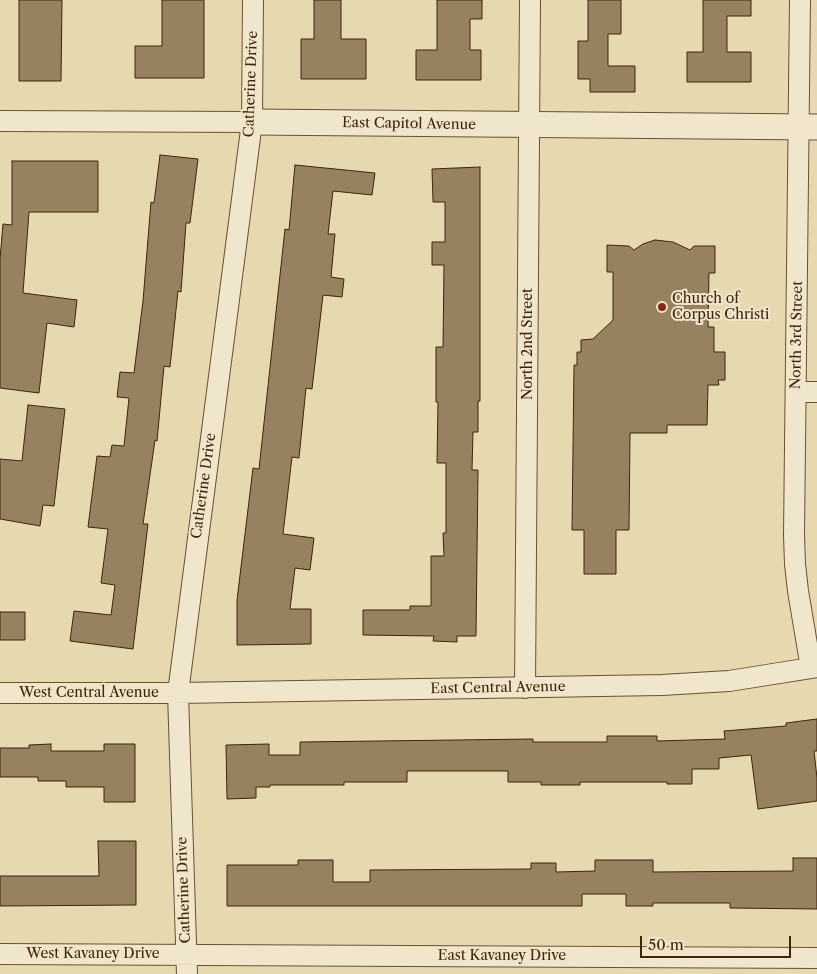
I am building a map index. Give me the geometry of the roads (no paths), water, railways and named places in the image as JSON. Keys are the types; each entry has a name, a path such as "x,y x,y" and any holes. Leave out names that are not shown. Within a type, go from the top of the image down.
{"street":[{"name":"Catherine Drive","path":"187,974 178,693 252,122 254,0"},
{"name":"North 2nd Street","path":"525,688 530,0"},
{"name":"North 3rd Street","path":"800,0 808,127 796,392 795,564 814,668"},
{"name":"East Capitol Avenue","path":"0,121 808,127"},
{"path":"796,392 817,392"},
{"name":"East Central Avenue","path":"178,693 525,688 711,683 814,668"},
{"name":"West Central Avenue","path":"0,693 178,693"},
{"name":"West Kavaney Drive","path":"0,954 186,954"},
{"name":"East Kavaney Drive","path":"186,954 817,958"}],"place":[{"name":"Church of Corpus Christi","path":"662,307"}]}
